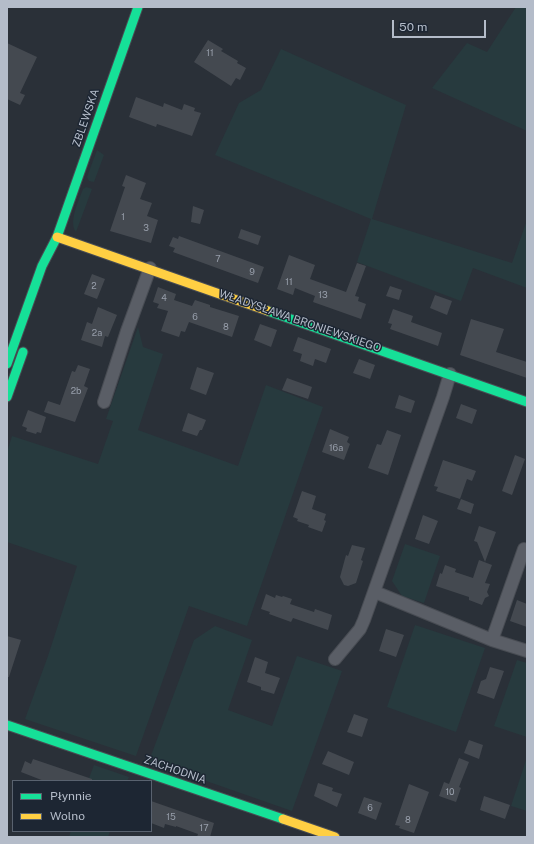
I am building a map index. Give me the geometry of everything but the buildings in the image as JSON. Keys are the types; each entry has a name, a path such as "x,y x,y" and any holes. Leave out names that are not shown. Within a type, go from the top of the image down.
{"street":[{"name":"ZBLEWSKA","path":"7,364 42,266 57,237 138,7"},
{"name":"ZBLEWSKA","path":"52,269 57,237"},
{"name":"WŁADYSŁAWA BRONIEWSKIEGO","path":"57,237 150,268 527,402"},
{"path":"104,402 127,331 150,268"},
{"path":"7,398 26,343"},
{"path":"335,659 360,629 375,592 450,374"},
{"path":"492,640 524,549"},
{"path":"375,592 492,640 527,651"},
{"name":"ZACHODNIA","path":"7,725 335,837"}],"green space":[{"path":"516,7 527,7 527,131 432,88 467,43 487,52"},
{"path":"281,49 406,105 372,219 512,263 527,220 527,288 473,268 461,301 357,262 371,219 215,155 239,103 261,90"},
{"path":"97,150 104,155 94,182 89,181 87,177"},
{"path":"86,187 92,189 76,232 73,223 74,217 83,189"},
{"path":"138,327 143,347 163,354 138,430 238,466 266,385 323,407 247,626 189,606 136,756 25,719 48,656 77,566 7,542 7,452 12,436 98,464 113,421 106,419"},
{"path":"405,544 440,556 424,603 402,596 392,581"},
{"path":"415,625 485,648 456,732 387,707"},
{"path":"215,626 252,640 228,710 272,726 297,656 342,671 292,811 149,761 194,640"},
{"path":"517,660 527,663 527,737 494,726"},
{"path":"527,757 527,811 511,806"},
{"path":"94,765 129,777 128,780 88,780"},
{"path":"71,832 110,832 108,837 69,837"}],"traffic: fast":[{"path":"7,364 42,266 57,237 138,7"},
{"path":"268,311 527,402"},
{"path":"7,397 23,352"},
{"path":"7,725 283,819"}],"traffic: slow":[{"path":"57,237 268,311"},
{"path":"283,819 335,837"}]}
